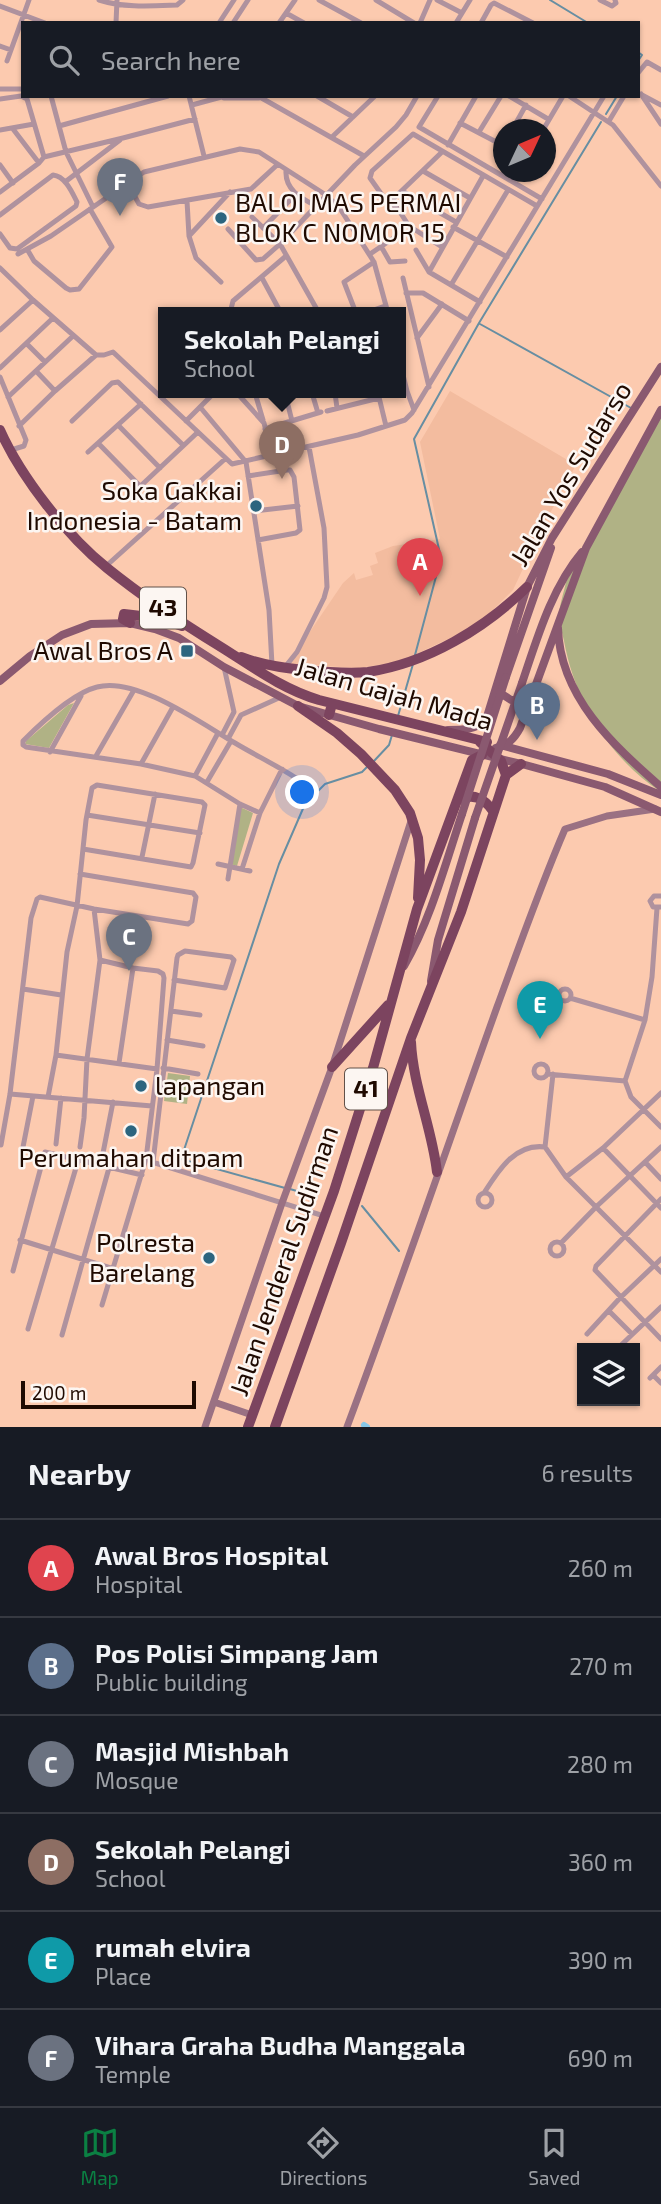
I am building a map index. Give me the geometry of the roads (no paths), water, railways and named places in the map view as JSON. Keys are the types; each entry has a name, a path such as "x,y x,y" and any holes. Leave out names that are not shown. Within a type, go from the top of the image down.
{"highway":[{"name":"Jalan Gajah Mada","path":"1,434 43,499 106,567 225,650 282,686 330,710 380,715 412,722 466,736 495,750"},
{"path":"225,650 283,669 368,672 418,657 487,622 527,587"},
{"path":"130,623 123,619 124,614 158,618 199,633"},
{"path":"298,706 346,740 370,763 411,813 419,846 417,909"},
{"path":"495,750 506,775 521,764"},
{"name":"Jalan Jenderal Sudirman","path":"248,1427 324,1216 373,1068 417,909 472,760 495,750"},
{"name":"Jalan Jenderal Sudirman","path":"275,1427 411,1038 461,912 506,775"},
{"path":"457,801 475,796 493,811"},
{"path":"332,1067 391,1002"},
{"path":"411,1038 412,1060 433,1141 437,1172"}],"main road":[{"name":"Jalan Yos Sudarso","path":"485,720 527,587 551,541 661,367"},
{"name":"Jalan Yos Sudarso","path":"495,750 514,738 586,548 661,410"},
{"path":"399,974 421,931 551,550 551,541"},
{"path":"429,995 438,940 475,818 522,683 549,608 570,568 586,548"},
{"path":"558,622 560,647 566,669 584,707 613,742 661,787"},
{"name":"Jalan Gajah Mada","path":"0,681 38,650 62,635 91,624 130,623 178,638 224,667 298,706 330,710 379,729 462,749 495,750"},
{"path":"496,688 508,699 530,700"},
{"path":"441,730 468,729 485,720"},
{"path":"485,720 482,732 495,750 521,764 605,788 658,810"},
{"path":"495,750 608,774 661,795"}],"street":[{"path":"7,61 29,0"},
{"path":"99,0 177,5 183,0"},
{"path":"220,21 234,0"},
{"path":"234,21 248,0"},
{"path":"280,21 295,0"},
{"path":"319,0 354,21"},
{"path":"376,0 411,21"},
{"path":"421,21 430,0"},
{"path":"437,0 462,13"},
{"path":"457,21 470,0"},
{"path":"600,0 613,6 616,3 614,0"},
{"path":"116,21 117,3"},
{"path":"482,21 494,3 530,21"},
{"path":"0,6 40,21"},
{"path":"286,13 300,21"},
{"path":"520,21 523,16"},
{"path":"0,46 11,50"},
{"path":"640,71 647,62 661,70"},
{"path":"0,89 21,89"},
{"path":"640,94 661,104"},
{"path":"640,94 661,124"},
{"path":"0,99 21,97"},
{"path":"25,98 44,157"},
{"path":"27,249 34,261 70,290 79,289 112,247 66,152 52,98"},
{"path":"60,126 161,98"},
{"path":"190,98 204,156"},
{"path":"192,105 221,98"},
{"path":"262,98 364,156"},
{"path":"320,98 353,117"},
{"path":"332,137 373,98"},
{"path":"228,229 257,261 263,259 402,120 416,98"},
{"path":"437,98 419,127 493,170"},
{"path":"448,145 474,98"},
{"path":"479,132 500,98"},
{"path":"513,98 548,119 562,98"},
{"path":"572,98 618,129 660,184"},
{"path":"162,398 225,459 235,465 407,419 429,387 603,98"},
{"path":"608,121 623,98"},
{"path":"518,119 526,105"},
{"path":"0,192 44,157 195,119"},
{"path":"460,123 493,140"},
{"path":"0,130 34,124"},
{"path":"13,129 38,163"},
{"path":"442,247 409,226 370,178 372,171 414,134 537,206"},
{"path":"65,182 123,138"},
{"path":"18,254 128,184 137,175 204,156 240,149 249,150 259,152 326,195 339,207 374,262 386,307"},
{"path":"391,201 442,152"},
{"path":"0,165 13,183"},
{"path":"128,184 139,204 145,208 253,188 277,165"},
{"path":"286,171 286,180 296,194 316,206"},
{"path":"424,171 470,198"},
{"path":"0,215 53,176 59,176 77,200 76,206 17,249 10,248 0,234"},
{"path":"429,272 483,176"},
{"path":"515,182 542,199"},
{"path":"452,285 508,190"},
{"path":"402,191 507,257"},
{"path":"189,236 230,192"},
{"path":"263,228 296,194"},
{"path":"187,201 189,236 195,258 221,282"},
{"path":"252,217 280,244 316,307"},
{"path":"370,254 401,233"},
{"path":"382,248 390,262 405,261"},
{"path":"416,250 429,272 480,302"},
{"path":"232,307 233,301 286,256"},
{"path":"354,307 344,282 374,262"},
{"path":"0,268 96,355 113,352 158,395"},
{"path":"0,280 7,274"},
{"path":"262,278 278,307"},
{"path":"403,278 429,387"},
{"path":"406,293 423,292 469,321"},
{"path":"0,330 33,300"},
{"path":"416,339 442,304"},
{"path":"0,368 54,318"},
{"path":"8,397 73,336"},
{"path":"26,344 45,362"},
{"path":"19,426 96,355"},
{"path":"36,371 55,391"},
{"path":"0,377 26,443 11,450"},
{"path":"72,421 114,382 120,383 183,445"},
{"path":"406,387 414,411"},
{"path":"186,421 210,398"},
{"path":"241,398 264,426"},
{"path":"256,398 272,455"},
{"path":"286,398 292,421"},
{"path":"315,398 322,412"},
{"path":"336,398 337,408"},
{"path":"264,426 292,421 371,398"},
{"path":"379,398 386,426"},
{"path":"88,453 141,404"},
{"path":"200,407 246,462 271,629 272,666"},
{"path":"118,425 160,468"},
{"path":"131,495 198,432"},
{"path":"98,443 140,486"},
{"path":"283,669 297,652 327,587 324,528 309,447"},
{"path":"106,567 225,459"},
{"path":"248,476 290,470 294,477 301,529 299,532 258,540"},
{"path":"254,512 298,506"},
{"path":"207,782 230,740 238,713 224,667"},
{"path":"260,813 195,776 96,756 25,747 23,741 65,705 102,685 134,690 173,707 296,778"},
{"path":"96,756 134,690"},
{"path":"50,752 83,693"},
{"path":"195,776 220,734 238,713 281,697"},
{"path":"141,764 173,707"},
{"path":"242,869 260,813 282,769"},
{"path":"48,1097 67,952 77,906 80,874 87,815 91,790 97,785 204,803 191,867 83,849"},
{"path":"142,857 155,794"},
{"path":"228,879 240,804"},
{"path":"347,1427 542,883 565,829 607,816 658,810"},
{"name":"Jalan Jenderal Sudirman","path":"205,1427 332,1067 410,828 411,813"},
{"path":"87,815 200,833"},
{"path":"218,864 250,871"},
{"path":"1,1145 10,1094 31,918 37,899 40,897 77,906 188,924 192,920 196,897 191,893 80,874"},
{"path":"661,896 656,895 651,899 652,905 659,908 652,977 645,1020 625,1081 629,1094 661,1127"},
{"path":"80,1147 87,1059 100,960 94,909"},
{"path":"102,1305 146,1159 152,1105 167,1040 171,1011 174,980 177,958 182,951 231,957 234,960 225,988 174,980"},
{"path":"100,960 163,974 153,1162"},
{"path":"119,1063 133,968"},
{"path":"23,989 61,995"},
{"path":"570,998 645,1020"},
{"path":"171,1011 200,1015"},
{"path":"167,1040 203,1046"},
{"path":"55,1055 198,1074"},
{"path":"625,1081 550,1074 545,1147 566,1177 661,1272"},
{"path":"566,1177 603,1148 661,1093"},
{"path":"10,1094 152,1105"},
{"path":"23,1147 33,1096"},
{"path":"56,1144 61,1098"},
{"path":"103,1153 113,1102"},
{"path":"484,1193 500,1168 512,1157 533,1147 545,1147"},
{"path":"561,1243 661,1147"},
{"path":"603,1148 659,1203 624,1234 595,1268 596,1274 661,1339"},
{"path":"13,1271 45,1152 142,1175"},
{"path":"146,1159 324,1216"},
{"path":"28,1329 78,1161"},
{"path":"645,1161 661,1179"},
{"path":"62,1335 109,1168"},
{"path":"20,1240 114,1269"},
{"path":"587,1334 661,1259"},
{"path":"623,1343 661,1307"},
{"path":"609,1311 632,1334"},
{"path":"661,1367 651,1377 661,1383"},
{"path":"214,1402 252,1415"}],"waterway":[{"path":"550,0 585,21"},
{"path":"640,54 640,58"},
{"path":"606,114 616,98"},
{"path":"415,655 441,558 414,439 479,323 601,122"},
{"path":"480,324 631,408"},
{"path":"398,716 413,664"},
{"path":"374,761 389,745 392,735"},
{"path":"285,1188 181,1159 279,864 305,804 325,784 362,772 367,767"},
{"path":"290,1189 317,1197"},
{"path":"362,1206 399,1251"}],"place":[{"name":"Vihara Graha Budha Manggala","path":"120,216"},
{"name":"BALOI MAS PERMAI BLOK C NOMOR 15","path":"221,218"},
{"name":"Sekolah Pelangi","path":"282,479"},
{"name":"Soka Gakkai Indonesia - Batam","path":"256,506"},
{"name":"Awal Bros Hospital","path":"420,596"},
{"name":"Awal Bros A","path":"187,651"},
{"name":"Pos Polisi Simpang Jam","path":"537,740"},
{"name":"Masjid Mishbah","path":"129,971"},
{"name":"rumah elvira","path":"540,1039"},
{"name":"lapangan","path":"141,1086"},
{"name":"Perumahan ditpam","path":"131,1131"},
{"name":"Polresta Barelang","path":"209,1258"}]}
